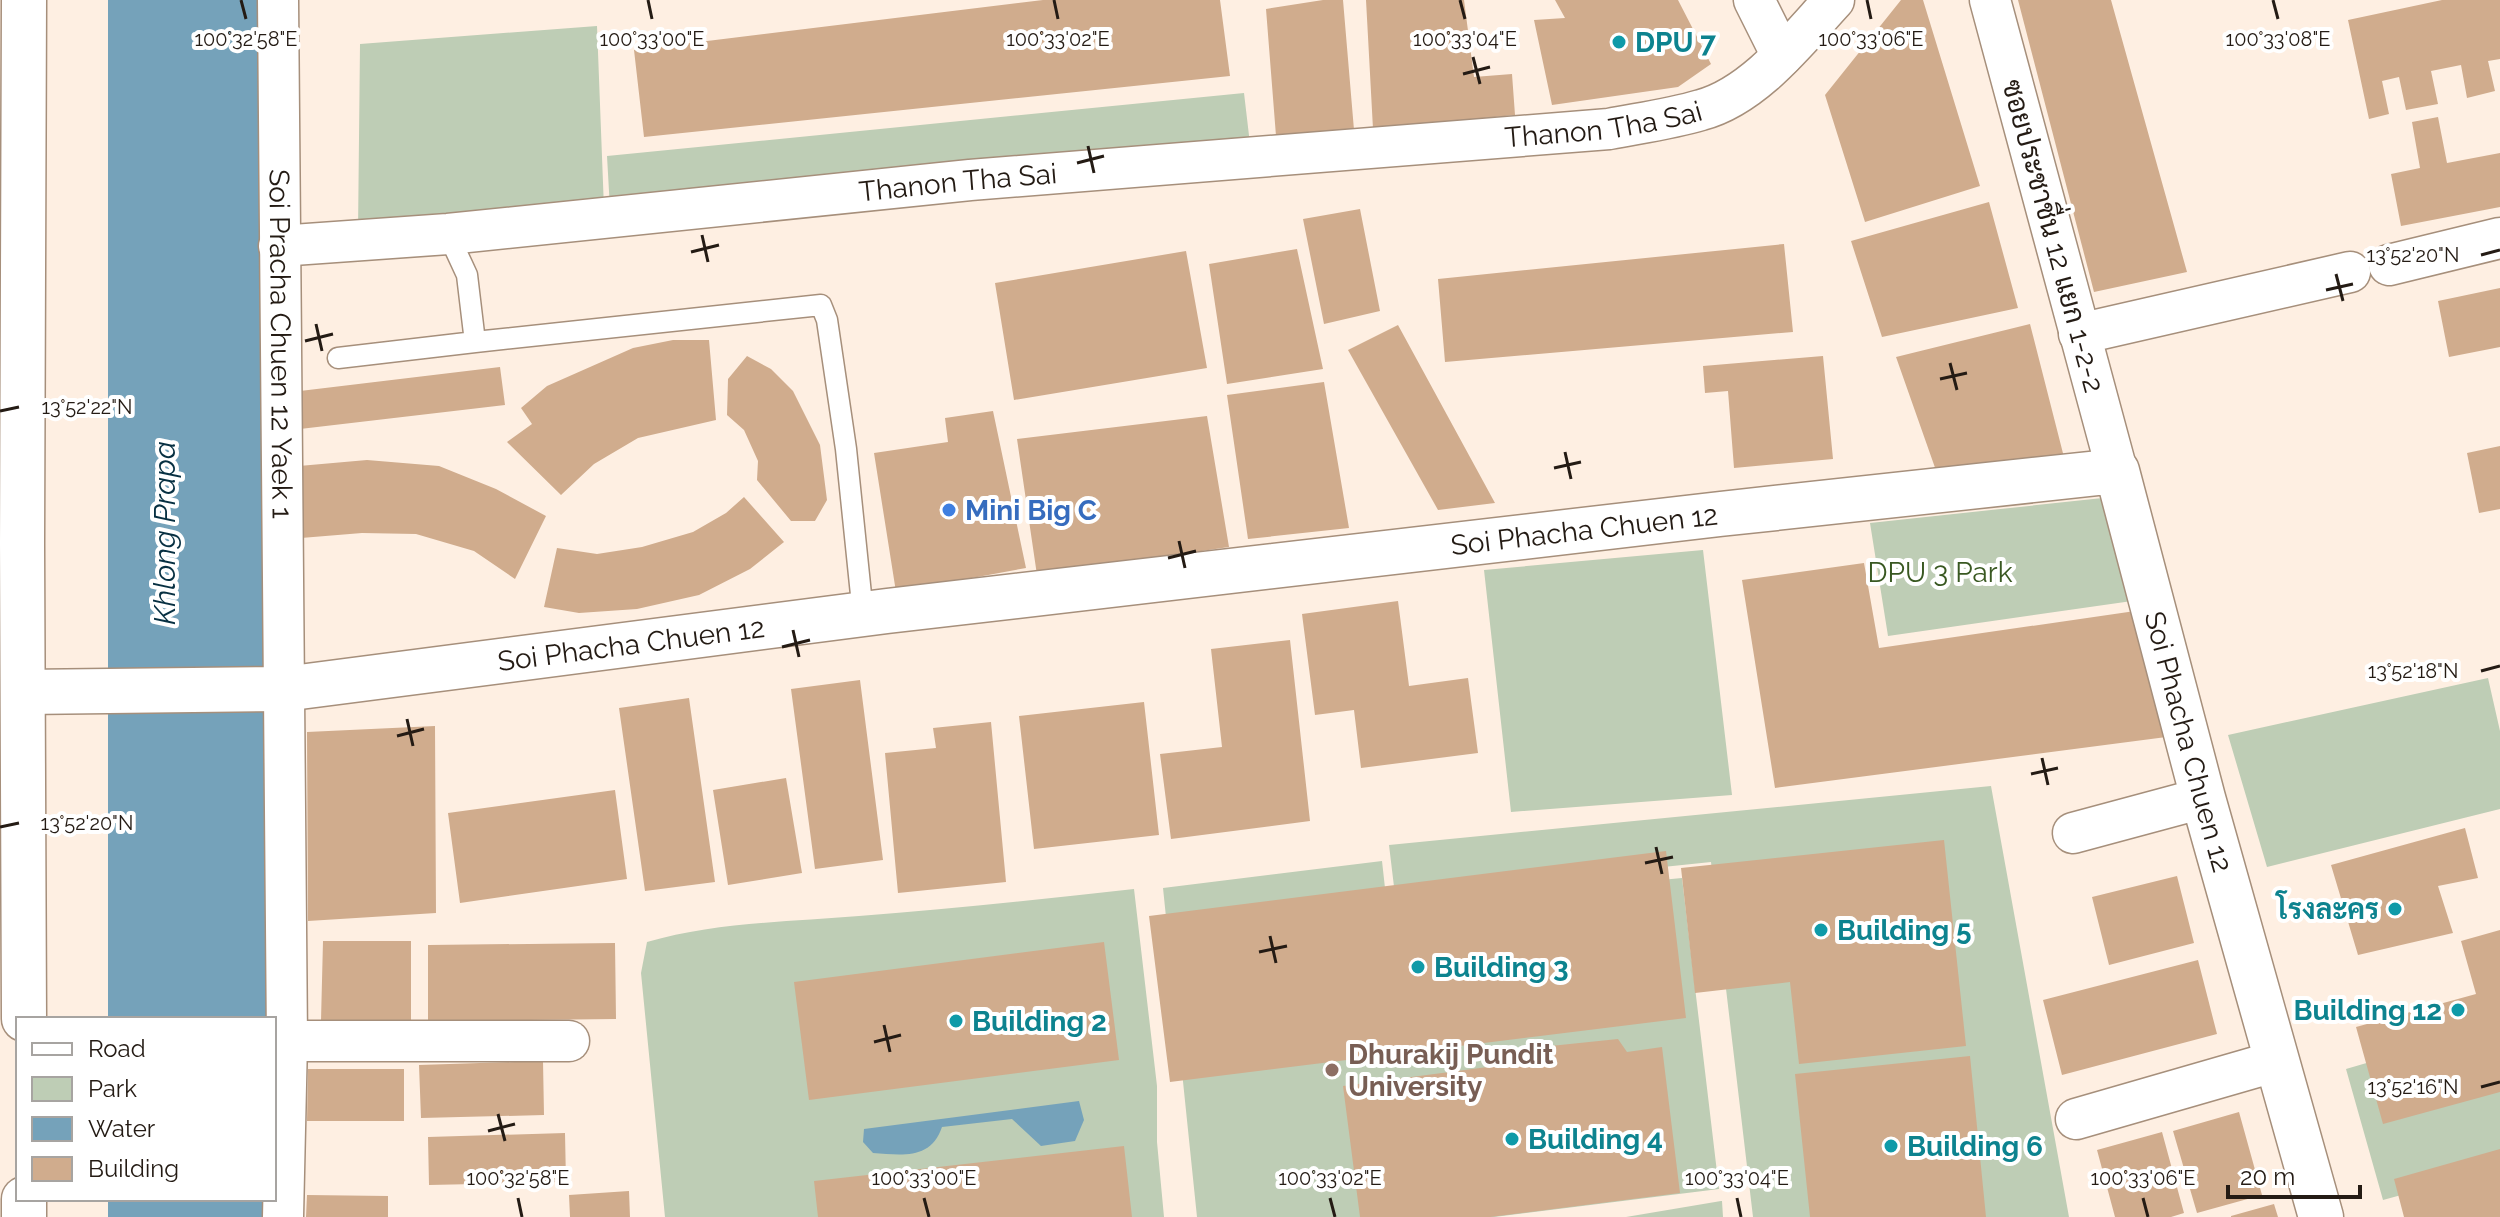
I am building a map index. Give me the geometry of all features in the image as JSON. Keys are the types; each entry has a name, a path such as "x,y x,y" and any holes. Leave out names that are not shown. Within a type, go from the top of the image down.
{"main road":[{"path":"24,0 12,201 11,293 11,543 24,1017"},
{"name":"Soi Phacha Chuen 12","path":"16,676 75,690 278,690 863,614 1736,512 2117,471 2203,798 2321,1217"}],"street":[{"name":"Soi Pracha Chuen 12 Yaek 1","path":"278,0 278,690 287,1041 283,1217"},
{"path":"1754,0 1782,56"},
{"name":"Thanon Tha Sai","path":"279,246 448,234 970,180 1609,129 1703,110 1739,93 1782,56 1834,0"},
{"name":"ซอยประชาชื่น 12 แยก 1-2-2","path":"1990,0 2117,471"},
{"path":"2389,265 2500,238"},
{"path":"2079,334 2350,272"},
{"path":"2073,833 2203,798"},
{"path":"287,1041 569,1041"},
{"path":"2076,1119 2277,1061"}],"lane":[{"path":"448,234 467,275 475,342"},
{"path":"338,358 821,305 827,320 846,449 863,614"}],"green space":[{"path":"597,26 604,209 358,232 360,44"},
{"path":"1244,93 1250,144 610,209 607,156"},
{"name":"DPU 3 Park","path":"2112,497 2139,600 1888,636 1870,523"},
{"path":"1703,550 1732,795 1511,812 1484,570"},
{"path":"2488,678 2500,731 2500,809 2267,867 2228,735"},
{"path":"1991,786 2069,1217 1753,1217 1711,862 1395,895 1389,845"},
{"path":"1382,861 1387,906 1682,878 1719,1189 1494,1217 1197,1217 1163,888"},
{"path":"1134,889 1157,1086 1157,1142 1164,1217 665,1217 641,973 647,942 699,930 752,924"},
{"path":"2500,1024 2500,1168 2383,1200 2346,1069"},
{"path":"1721,1201 1723,1217 1626,1217"}],"water":[{"name":"Khlong Prapa","path":"108,0 267,0 267,1017 108,1017"},
{"path":"1079,1101 1084,1120 1075,1141 1041,1146 1012,1119 942,1127 931,1145 914,1153 873,1153 863,1142 864,1129"},
{"path":"108,1201 267,1201 267,1217 108,1217"}],"building":[{"path":"1043,0 1220,0 1230,76 644,137 634,50"},
{"path":"1343,0 1354,130 1276,136 1266,9"},
{"path":"1366,0 1464,0 1474,77 1512,74 1515,115 1373,129"},
{"name":"DPU 7","path":"1555,0 1678,0 1711,64 1678,87 1552,105 1534,20 1565,18"},
{"path":"1901,0 1923,0 1980,186 1865,222 1825,95"},
{"path":"2018,0 2111,0 2187,272 2094,292"},
{"path":"2442,0 2500,0 2500,59 2488,61 2495,91 2467,98 2461,65 2431,71 2438,104 2406,110 2399,77 2382,81 2389,114 2369,119 2348,20"},
{"path":"2438,117 2447,163 2500,153 2500,207 2401,226 2391,174 2420,168 2412,122"},
{"path":"1989,202 2018,308 1882,337 1851,241"},
{"path":"1360,209 1380,311 1324,324 1303,219"},
{"path":"1784,244 1793,332 1445,362 1438,279"},
{"path":"1297,249 1323,369 1227,384 1209,264"},
{"path":"1186,251 1207,368 1014,400 995,283"},
{"path":"2500,288 2500,347 2449,357 2438,301"},
{"path":"2030,324 2067,469 1939,479 1896,357"},
{"path":"1398,325 1495,503 1438,510 1348,350"},
{"path":"673,340 709,340 716,420 638,438 594,464 561,495 507,442 532,424 521,408 547,386 633,348"},
{"path":"747,356 771,369 793,391 820,445 827,500 815,521 791,521 757,480 758,461 744,430 727,415 728,379"},
{"path":"1823,356 1833,459 1734,468 1728,391 1705,393 1703,366"},
{"path":"500,367 505,405 300,429 300,391"},
{"path":"1324,382 1349,528 1248,539 1227,395"},
{"name":"Mini Big C","path":"993,411 1026,568 896,592 874,453 948,442 945,418"},
{"path":"1207,416 1229,547 1037,575 1017,439"},
{"path":"2500,446 2500,509 2479,513 2467,453"},
{"path":"367,460 439,466 496,489 546,516 515,579 474,551 416,534 362,533 301,538 299,466"},
{"path":"744,497 784,542 750,569 699,595 637,609 579,613 544,607 557,548 597,554 642,547 693,532 726,513"},
{"path":"1864,563 1879,648 2142,610 2174,736 1775,788 1742,580"},
{"path":"1398,601 1409,686 1468,678 1478,753 1361,768 1354,710 1315,715 1302,614"},
{"path":"1290,640 1310,821 1171,839 1160,754 1222,747 1211,649"},
{"path":"860,680 883,860 815,869 791,689"},
{"path":"689,698 715,882 645,891 619,708"},
{"path":"1144,702 1159,835 1034,849 1019,716"},
{"path":"991,722 1006,882 898,893 885,753 936,748 933,728"},
{"path":"435,726 436,913 308,921 307,732"},
{"path":"786,778 802,873 728,885 713,790"},
{"path":"615,790 627,879 460,903 448,813"},
{"name":"โรงละคร","path":"2465,828 2478,878 2438,886 2453,933 2358,955 2331,865"},
{"name":"Building 5","path":"1944,840 1966,1046 1799,1064 1790,982 1695,993 1681,868"},
{"name":"Building 3","path":"1666,851 1686,1018 1170,1082 1149,916"},
{"path":"2177,876 2194,943 2109,965 2092,897"},
{"name":"Building 12","path":"2500,930 2500,1092 2383,1124 2356,1027 2476,994 2461,941"},
{"path":"323,941 411,941 411,1021 321,1021"},
{"name":"Building 2","path":"1104,942 1119,1060 809,1100 794,982"},
{"path":"615,943 616,1019 428,1021 428,945"},
{"path":"2198,960 2217,1034 2062,1075 2043,1000"},
{"name":"Building 4","path":"1618,1039 1627,1052 1662,1047 1680,1193 1490,1217 1360,1217 1343,1086 1518,1063 1522,1049"},
{"name":"Building 6","path":"1970,1056 1986,1217 1810,1217 1795,1074"},
{"path":"543,1061 544,1115 421,1118 419,1065"},
{"path":"308,1069 404,1069 404,1121 307,1121"},
{"path":"2239,1112 2262,1195 2197,1213 2173,1131"},
{"path":"2162,1132 2184,1213 2171,1217 2115,1217 2097,1150"},
{"path":"565,1133 566,1182 429,1185 428,1137"},
{"path":"1124,1146 1132,1217 818,1217 814,1181"},
{"path":"2500,1149 2500,1217 2404,1217 2394,1179"},
{"path":"629,1191 630,1217 570,1217 569,1195"},
{"path":"307,1195 388,1196 388,1217 306,1217"},
{"path":"2274,1204 2278,1217 2231,1217 2231,1216"}],"place":[{"name":"DPU 7","path":"1619,42"},
{"name":"Mini Big C","path":"949,510"},
{"name":"โรงละคร","path":"2395,909"},
{"name":"Building 5","path":"1821,930"},
{"name":"Building 3","path":"1418,967"},
{"name":"Building 12","path":"2458,1010"},
{"name":"Building 2","path":"956,1021"},
{"name":"Dhurakij Pundit University","path":"1332,1070"},
{"name":"Building 4","path":"1512,1139"},
{"name":"Building 6","path":"1891,1146"}]}
